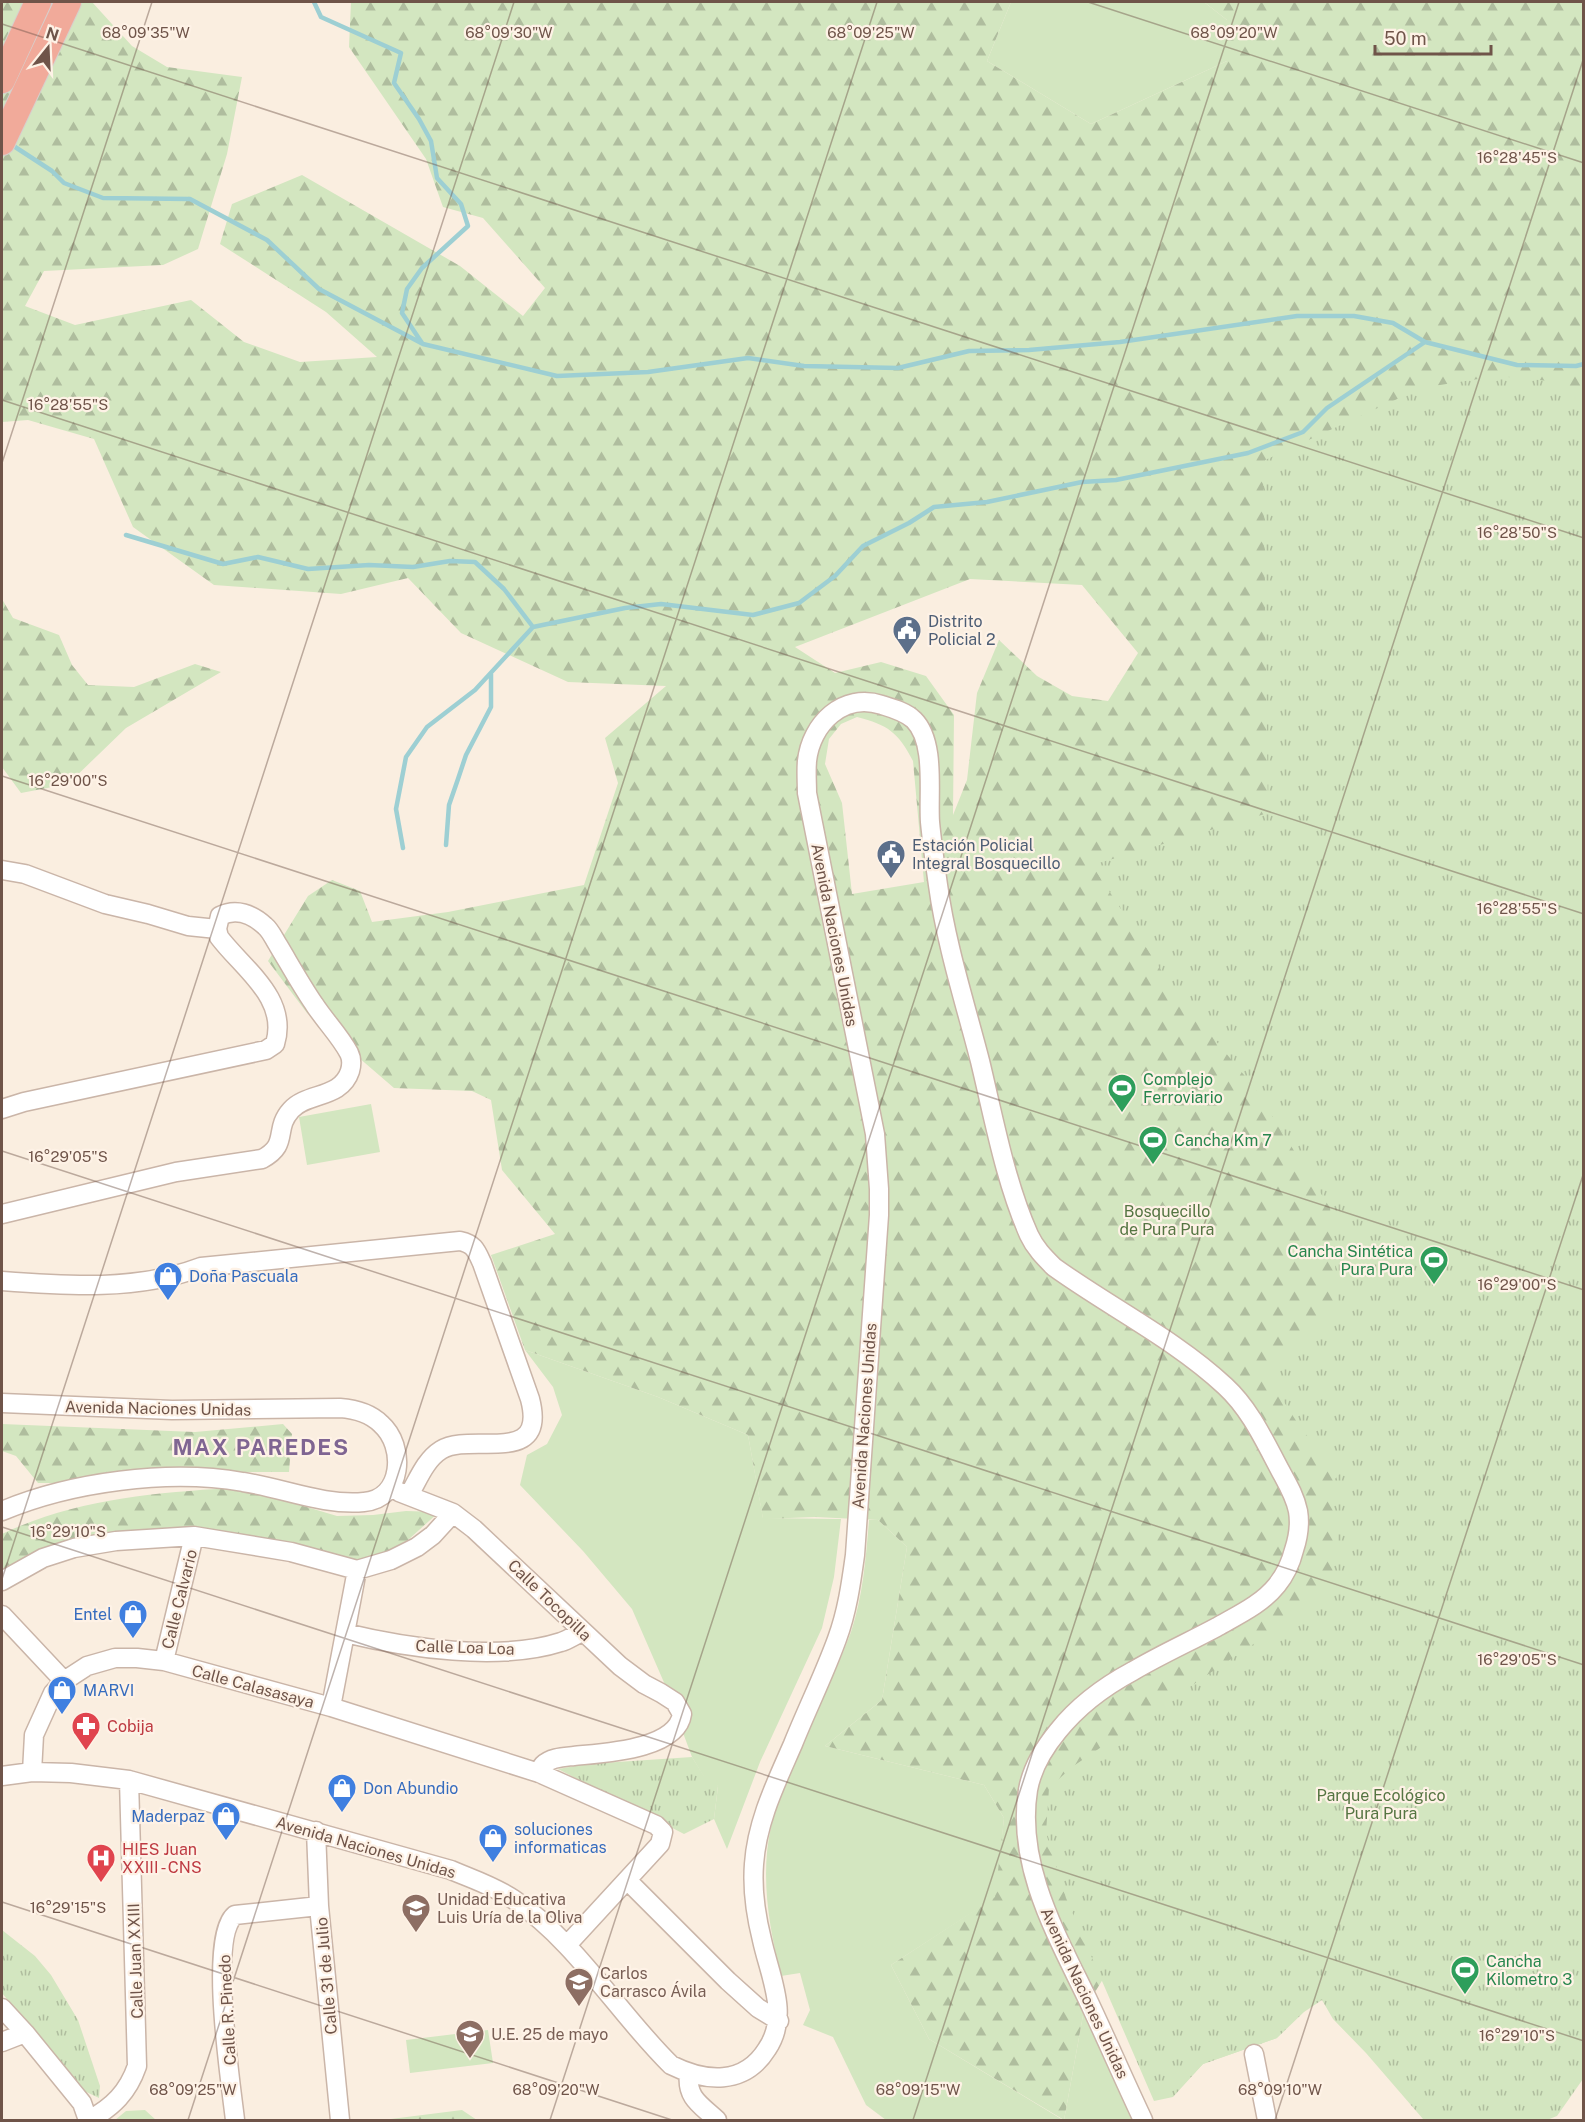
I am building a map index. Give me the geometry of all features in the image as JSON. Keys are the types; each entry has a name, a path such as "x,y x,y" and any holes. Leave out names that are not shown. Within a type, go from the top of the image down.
{"highway":[{"path":"2,80 38,2"},
{"path":"2,142 68,2"}],"street":[{"name":"Avenida Naciones Unidas","path":"2,1776 32,1772 72,1773 129,1780 451,1870 487,1884 513,1899 556,1934 671,2065 689,2074 713,2079 736,2076 752,2067 766,2051 776,2033 778,2004 761,1939 754,1898 754,1865 762,1818 837,1640 847,1605 855,1555 879,1215 875,1134 807,793 807,759 814,736 827,716 840,707 855,702 876,703 897,710 914,720 924,738 928,753 930,820 943,917 1008,1173 1030,1237 1038,1252 1054,1267 1196,1361 1226,1387 1257,1426 1293,1496 1299,1514 1297,1540 1291,1562 1276,1586 1246,1611 1130,1672 1095,1695 1065,1722 1047,1744 1038,1759 1028,1789 1029,1851 1037,1885 1058,1942 1086,1996 1143,2121"},
{"path":"2,870 25,874 105,904 188,926 217,928"},
{"path":"2,1109 24,1102 266,1050 275,1044 279,1032 277,1017 267,995 255,976 219,937 217,928 220,916 230,911 242,912 267,927 352,1061 349,1074 335,1090 299,1103 292,1109 282,1127 278,1146 273,1153 262,1159 176,1172 2,1214"},
{"path":"2,1281 52,1285 126,1284 179,1275 201,1267 460,1241 472,1245 482,1263 530,1399 533,1410 532,1424 530,1431 522,1439 510,1442 455,1445 443,1449 429,1461 409,1495"},
{"name":"Avenida Naciones Unidas","path":"2,1402 172,1410 340,1408 355,1410 381,1424 395,1441 399,1461 396,1476 389,1488"},
{"path":"2,1511 66,1490 126,1481 186,1477 224,1479 349,1503 368,1502 389,1488"},
{"name":"Calle Tocopilla","path":"389,1488 453,1513 506,1557 620,1666 644,1684 675,1702 682,1714 681,1720 671,1733 656,1742 627,1750 558,1758 543,1765 538,1773"},
{"path":"2,1581 43,1558 74,1548 116,1541 194,1536 291,1552 357,1570 391,1560 417,1547 433,1535 453,1513"},
{"name":"Calle Calvario","path":"164,1661 194,1536"},
{"path":"331,1707 357,1570"},
{"path":"2,1615 64,1681"},
{"name":"Calle Loa Loa","path":"345,1633 387,1643 432,1649 480,1651 526,1649 562,1642 582,1632"},
{"name":"Calle Calasasaya","path":"32,1772 34,1735 53,1693 64,1681 87,1666 115,1658 164,1661 331,1707 538,1773 656,1825 663,1832 660,1844 628,1881"},
{"name":"Calle Juan XXIII","path":"89,2121 118,2101 131,2084 137,2066 129,1780"},
{"name":"Calle 31 de Julio","path":"316,1831 319,1906 340,2121"},
{"path":"567,1945 628,1881 728,1981 758,2008 778,2020"},
{"name":"Calle R. Pinedo","path":"235,2121 222,1977 224,1938 227,1926 235,1915 319,1906"},
{"path":"2,2008 82,2103 89,2121"},
{"path":"2,2042 25,2033"},
{"path":"1254,2054 1267,2121"},
{"path":"689,2074 690,2094 717,2121"}],"green space":[{"name":"Bosquecillo de Pura Pura","path":"2,2 92,2 132,46 167,67 242,77 227,154 198,249 163,265 44,271 25,306 75,325 191,300 244,342 300,362 377,357 326,312 220,244 232,204 302,175 460,266 523,316 545,288 483,218 443,207 426,159 349,47 351,2 1011,2 987,61 1091,124 1227,61 1227,20 1204,2 1583,2 1583,1805 1296,1948 1277,2038 1203,2064 1184,2084 1133,1930 1084,2010 1064,2120 929,2039 891,1965 995,1897 1004,1818 984,1785 825,1746 882,1700 907,1547 878,1520 815,1517 763,1519 748,1435 658,1397 525,1350 491,1255 555,1234 502,1170 491,1100 472,1091 394,1088 307,1013 268,961 308,896 332,880 360,891 372,922 448,912 584,885 618,783 605,738 666,686 568,682 461,633 408,578 341,594 214,585 133,527 94,439 28,420 2,422","holes":["970,579 1082,585 1138,653 1108,701 1072,696 1037,676 999,640 977,693 967,780 953,815 954,715 926,676 881,662 835,673 795,647","857,717 877,723 891,731 897,736 913,761 924,882 852,894 842,803 825,764 829,739 841,724"]},
{"path":"1011,2 1204,2 1227,20 1227,61 1091,124 987,61"},
{"name":"Parque Ecológico Pura Pura","path":"1497,376 1559,382 1584,395 1583,2079 1557,2116 1547,2120 1423,2119 1333,2019 1322,2000 1304,2012 1277,2038 1203,2064 1173,2097 1154,2101 1066,1898 1046,1833 1049,1788 1072,1767 1308,1608 1330,1587 1338,1540 1330,1485 1340,1473 1302,1430 1264,1371 1339,1310 1330,1208 1254,1087 1176,993 1092,865 1268,813 1263,461 1421,388"},
{"path":"2,599 13,618 59,635 72,665 88,685 134,687 195,664 221,672 126,728 68,784 21,793 2,767"},
{"path":"371,1104 380,1152 307,1165 299,1117"},
{"path":"525,1350 658,1397 748,1435 763,1518 841,1519 834,1577 822,1628 760,1762 727,1849 714,1819 718,1786 704,1777 692,1757 666,1687 632,1609 583,1551 520,1485 527,1455 547,1444 562,1415 553,1387"},
{"path":"2,1424 195,1432 283,1424 292,1434 289,1472 182,1472 38,1483 16,1456 2,1451"},
{"path":"230,1488 337,1516 406,1511 439,1512 398,1549 349,1562 236,1535 57,1548 12,1564 2,1572 2,1534 29,1522 56,1513 113,1500"},
{"path":"869,1520 878,1520 907,1547 882,1700 825,1746 984,1785 1004,1818 996,1897 891,1965 929,2039 1063,2120 886,2120 866,2105 833,2037 803,2025 810,2010 800,1973 781,1976 767,1901 766,1864 771,1827 797,1752 851,1632 861,1590"},
{"path":"692,1757 704,1776 715,1779 718,1786 714,1819 684,1834 558,1769 587,1764"},
{"path":"2,1930 35,1956 51,1975 78,2020 100,2086 99,2098 82,2090 2,1993"},
{"path":"1084,2010 1136,2120 1064,2120"},
{"path":"488,2030 493,2063 410,2073 406,2040"},
{"path":"145,2110 156,2120 115,2120 126,2111"},
{"path":"462,2110 477,2120 383,2120"}],"waterway":[{"path":"314,2 321,17 401,53 394,83 431,141 437,178 461,204 468,226 422,268 407,289 402,313 422,343"},
{"path":"9,143 52,171 64,183 103,198 190,199 267,240 319,289 423,344 557,376 648,372 748,358 804,366 898,368 969,351 1029,350 1120,342 1297,316 1354,316 1393,323 1425,342 1517,365 1576,366 1584,364"},
{"path":"403,848 396,809 406,757 427,727 475,690 533,627 625,608 661,604 753,615 799,603 835,576 863,546 909,523 934,507 987,502 1082,482 1116,480 1248,453 1303,432 1327,408 1425,342"},
{"path":"126,535 223,564 258,557 308,569 369,565 413,567 450,561 475,562 504,589 533,627"},
{"path":"446,845 449,805 466,755 491,707 491,674"}],"place":[{"name":"Distrito Policial 2","path":"907,656"},
{"name":"Estación Policial Integral Bosquecillo","path":"891,880"},
{"name":"Complejo Ferroviario","path":"1122,1114"},
{"name":"Cancha Km 7","path":"1153,1166"},
{"name":"Cancha Sintética Pura Pura","path":"1434,1286"},
{"name":"Doña Pascuala","path":"168,1302"},
{"name":"Entel","path":"133,1640"},
{"name":"MARVI","path":"62,1716"},
{"name":"Cobija","path":"86,1752"},
{"name":"Don Abundio","path":"342,1814"},
{"name":"Maderpaz","path":"226,1842"},
{"name":"soluciones informaticas","path":"493,1864"},
{"name":"HIES Juan XXIII - CNS","path":"101,1884"},
{"name":"Unidad Educativa Luis Uría de la Oliva","path":"416,1934"},
{"name":"Cancha Kilometro 3","path":"1465,1996"},
{"name":"Carlos Carrasco Ávila","path":"579,2008"},
{"name":"U.E. 25 de mayo","path":"470,2060"}],"district":[{"name":"MAX PAREDES","path":"261,1447"}]}
